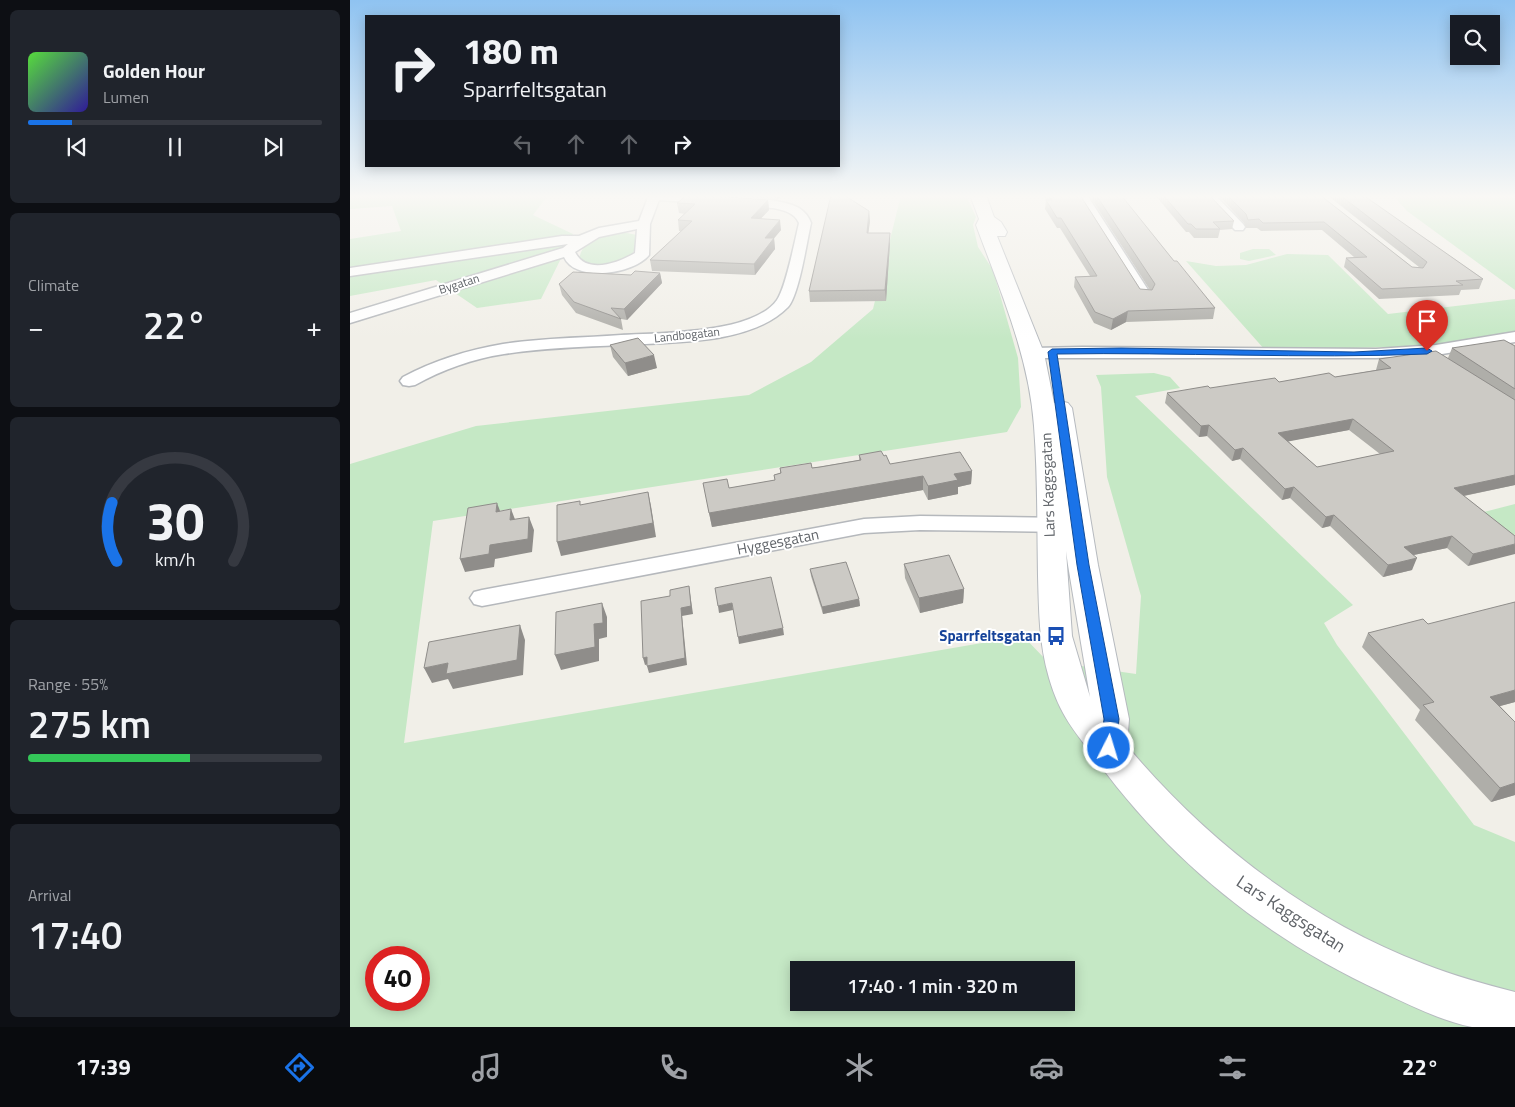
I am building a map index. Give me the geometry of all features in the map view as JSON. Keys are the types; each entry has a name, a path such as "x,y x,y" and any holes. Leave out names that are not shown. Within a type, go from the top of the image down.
{"street":[{"path":"350,272 543,243"},
{"name":"Bygatan","path":"350,318 568,251 576,243"},
{"path":"568,251 570,260 577,266 603,268 631,262 642,254 643,243"},
{"name":"Landbogatan","path":"410,381 428,370 464,357 507,349 697,336 737,328 770,313 784,301 800,243"},
{"name":"Lars Kaggsgatan","path":"992,243 1042,352 1078,525 1093,621 1112,719 1109,748"},
{"path":"1111,243 1145,296"},
{"path":"1042,352 1121,351 1354,354 1427,351 1515,337"},
{"name":"Lars Kaggsgatan","path":"1042,352 1056,636 1059,657 1081,717 1109,748 1154,806 1182,834 1234,877 1279,910 1359,958 1412,982 1483,1007 1515,1015"},
{"name":"Hyggesgatan","path":"482,598 864,526 920,523 1078,525"}],"green space":[{"path":"350,243 569,243 541,299 477,308 436,280 350,296"},
{"path":"588,243 636,243 630,256 624,260 608,264 592,264 579,259 581,251"},
{"path":"889,243 977,243 993,270 1018,358 1021,407 1007,432 433,521 404,743 1023,636 1047,661 1136,674 1141,596 1107,477 1101,387 1096,375 1154,373 1170,377 1180,388 1135,396 1353,605 1324,623 1337,645 1474,825 1515,842 1515,1027 350,1027 350,464 476,426 749,395 811,362 873,309"},
{"path":"1451,243 1515,243 1515,290"},
{"path":"1253,249 1269,249 1276,255 1249,261 1240,259 1240,253"},
{"path":"1287,254 1328,255 1388,314 1515,299 1515,331 1431,346 1265,350 1186,261 1216,266 1246,265"},
{"path":"1515,504 1515,535 1510,534 1484,512"}],"building":[{"path":"668,243 770,243 754,264 650,260"},
{"path":"820,243 889,243 885,290 809,291"},
{"path":"1076,243 1111,243 1140,289 1152,290 1155,284 1128,243 1159,243 1174,261 1177,261 1215,308 1128,311 1113,319 1095,312 1075,277 1097,276"},
{"path":"1350,243 1381,243 1412,267 1423,268 1427,262 1402,243 1431,243 1483,279 1456,281 1463,285 1382,289 1346,258 1367,257"},
{"path":"635,271 660,273 624,309 611,308 621,319 574,302 559,284 573,272 631,275"},
{"path":"638,338 654,355 625,363 610,345"},
{"path":"1504,340 1515,346 1515,389 1452,348"},
{"path":"1436,351 1515,400 1515,475 1454,488 1515,536 1515,544 1473,554 1452,536 1404,547 1417,558 1388,565 1334,515 1326,517 1294,487 1285,489 1243,448 1235,450 1209,425 1201,426 1167,393 1275,378 1279,382 1329,373 1335,377 1391,368 1379,359","holes":["1353,419 1394,451 1317,467 1278,433"]},
{"path":"881,451 884,456 886,455 890,464 960,452 972,471 954,474 958,480 928,486 923,476 709,513 703,483 727,479 729,488 775,480 774,475 781,473 780,468 811,463 812,468 820,467 861,460 859,455"},
{"path":"648,492 653,523 557,542 557,505 580,501 580,505"},
{"path":"497,503 496,512 511,509 510,520 529,517 528,539 490,545 489,554 460,559 468,508"},
{"path":"949,555 964,589 919,598 904,564"},
{"path":"846,562 859,599 822,607 810,569"},
{"path":"771,577 783,628 738,637 732,603 718,606 715,588"},
{"path":"689,586 691,606 681,608 685,658 647,666 647,657 643,658 641,601 670,596 670,590"},
{"path":"1515,602 1515,690 1490,697 1515,722 1515,783 1500,788 1423,705 1434,702 1368,633 1423,619 1428,624"},
{"path":"602,603 603,623 594,624 595,647 555,655 556,612"},
{"path":"520,625 517,660 446,674 448,663 424,668 429,642"}],"place":[{"name":"Sparrfeltsgatan","path":"1056,636"}],"route":[{"path":"1109,748 1112,719 1083,565 1052,352 1354,354 1427,351"}]}
